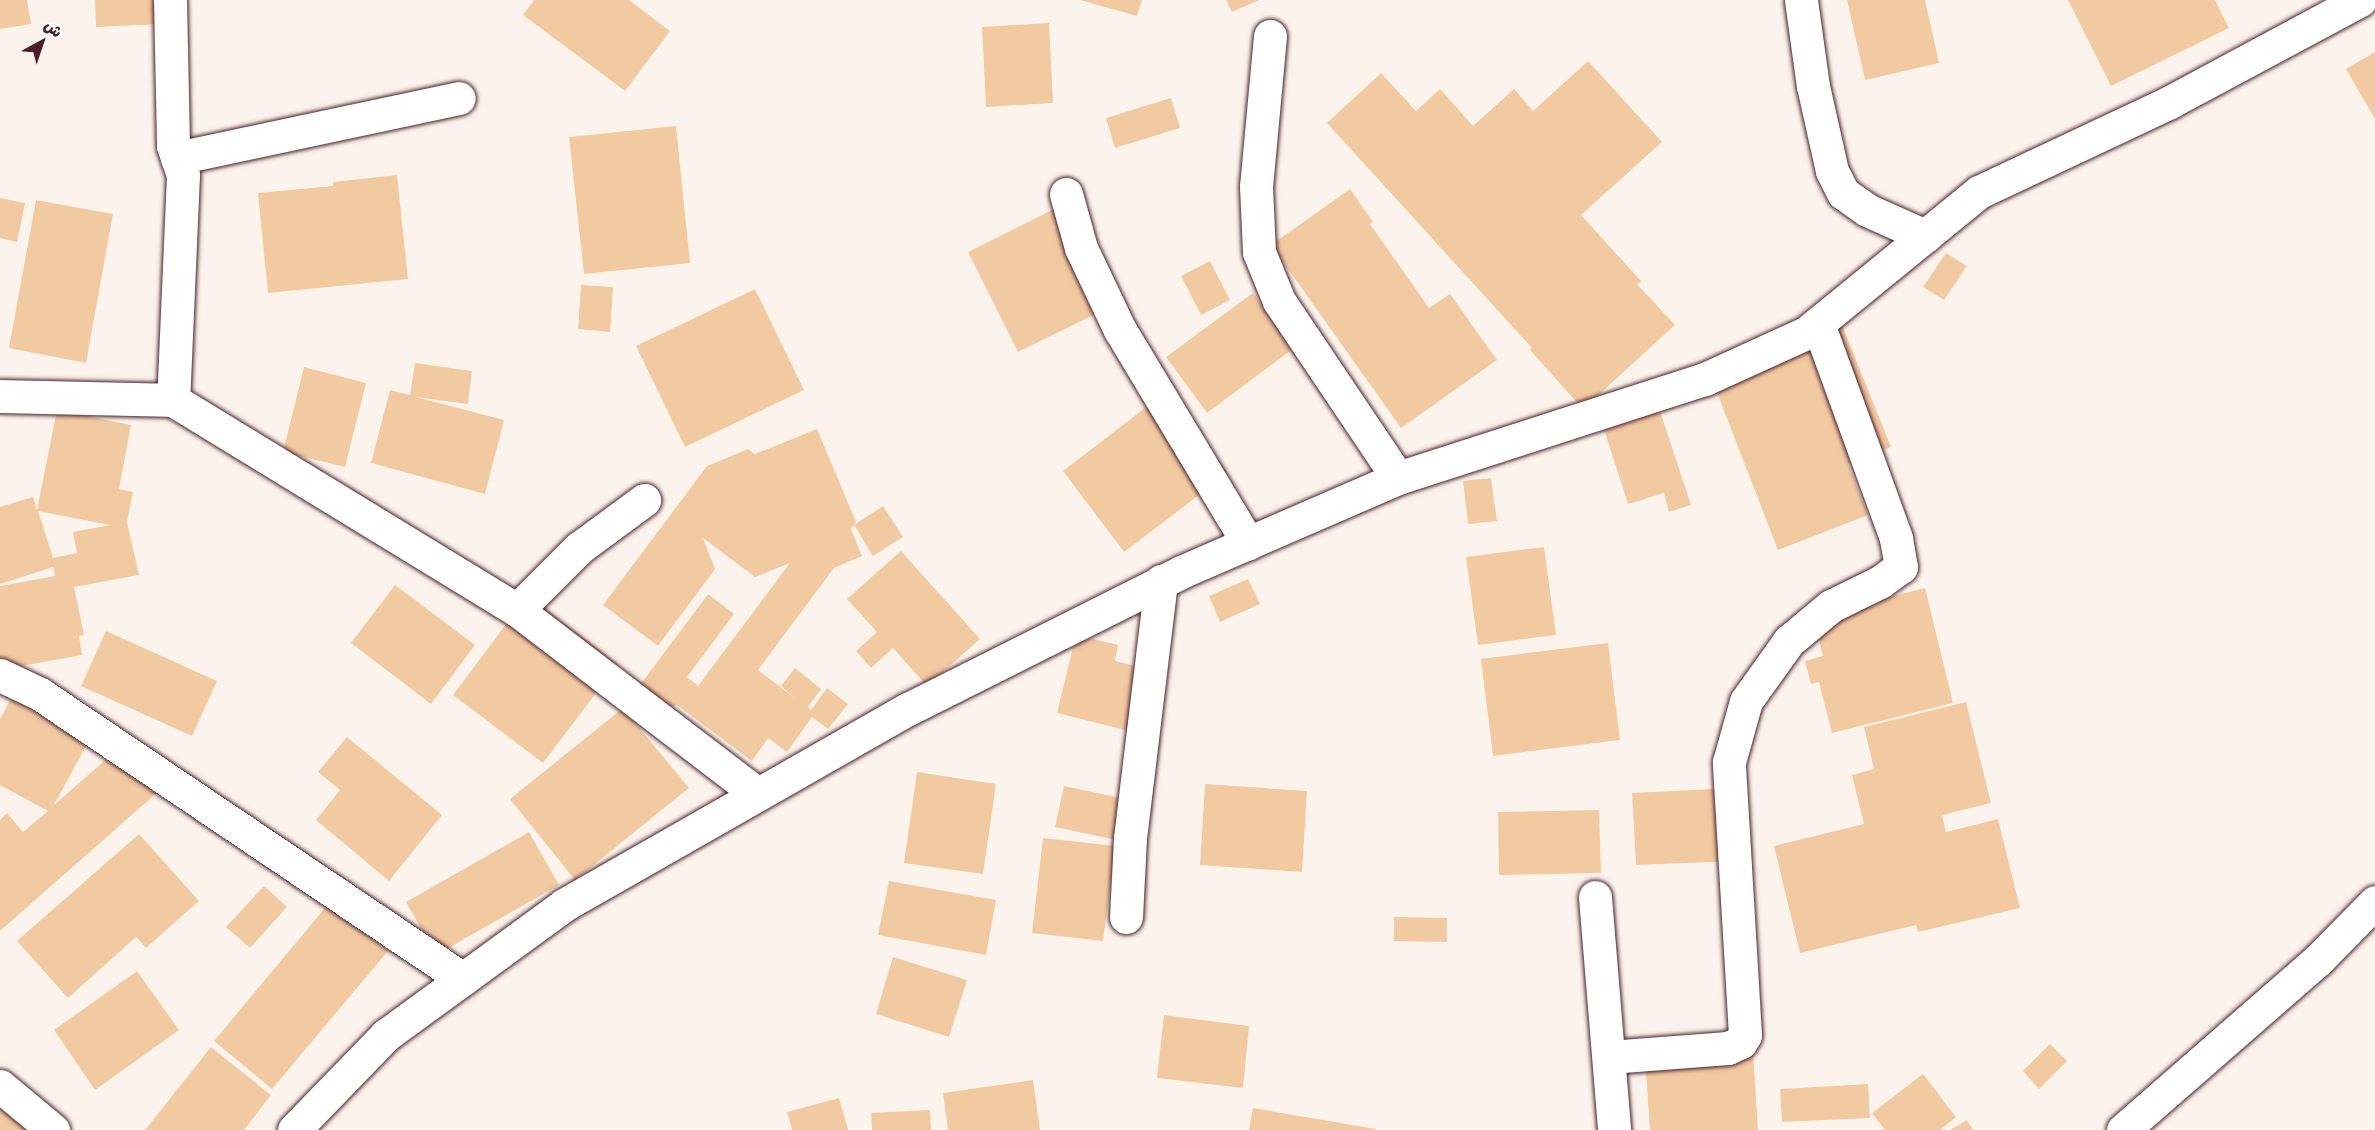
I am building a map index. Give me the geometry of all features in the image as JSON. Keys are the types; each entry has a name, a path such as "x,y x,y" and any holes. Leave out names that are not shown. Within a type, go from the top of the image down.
{"street":[{"path":"170,0 173,146 183,175 173,400"},
{"path":"1801,0 1813,86 1832,171 1843,194 1867,210 1925,236"},
{"path":"294,1130 386,1035 564,905 908,709 1161,581 1398,478 1705,379 1806,333 1979,192 2170,102 2360,0"},
{"path":"1270,36 1256,186 1258,252 1279,301 1398,478"},
{"path":"177,158 459,98"},
{"path":"1066,194 1081,248 1120,330 1248,543"},
{"path":"1609,1057 1728,1048 1741,1042 1744,1035 1729,762 1746,701 1789,641 1832,606 1880,582 1901,567 1896,538 1818,324"},
{"path":"0,396 173,400 517,610 758,794"},
{"path":"517,610 579,548 644,500"},
{"path":"1126,917 1130,838 1161,581"},
{"path":"0,675 40,694 464,979"},
{"path":"1595,897 1614,1130"},
{"path":"2123,1130 2318,960 2375,902"},
{"path":"0,1086 53,1130"}],"building":[{"path":"0,0 27,0 31,24 0,29"},
{"path":"95,0 161,0 162,24 96,27"},
{"path":"534,0 629,0 670,31 625,91 523,15"},
{"path":"1080,0 1142,0 1137,16"},
{"path":"1226,0 1259,0 1232,12"},
{"path":"1847,0 1925,0 1939,63 1865,80"},
{"path":"2068,0 2215,0 2229,28 2111,86"},
{"path":"1049,23 1053,103 986,107 982,27"},
{"path":"2375,52 2375,119 2346,69"},
{"path":"1588,61 1662,142 1581,215 1641,281 1637,284 1675,325 1583,409 1530,350 1532,348 1327,123 1381,73 1416,111 1440,89 1473,126 1514,89 1533,111"},
{"path":"1171,98 1180,128 1115,148 1106,118"},
{"path":"676,126 690,263 584,274 569,137"},
{"path":"397,175 408,279 268,293 258,193 333,186 333,182"},
{"path":"1350,189 1373,222 1370,224 1429,308 1450,294 1497,360 1401,428 1271,245"},
{"path":"0,198 25,203 17,242 0,238"},
{"path":"36,200 113,214 86,363 9,348"},
{"path":"1064,204 1114,305 1018,352 968,252"},
{"path":"1946,253 1967,266 1944,300 1923,287"},
{"path":"1210,261 1230,300 1201,315 1181,276"},
{"path":"581,285 613,287 610,332 578,329"},
{"path":"755,289 804,390 685,447 636,346"},
{"path":"1253,293 1294,348 1207,413 1166,357"},
{"path":"1842,325 1891,447 1848,464 1868,515 1778,550 1711,377"},
{"path":"415,363 472,371 468,404 416,397 504,420 485,494 371,463 390,390 410,395"},
{"path":"304,367 366,383 345,467 283,452"},
{"path":"1166,392 1228,473 1124,552 1063,471"},
{"path":"1658,405 1691,505 1669,512 1664,493 1628,504 1602,423"},
{"path":"57,410 131,425 119,489 133,492 127,522 139,575 74,587 84,635 79,636 82,655 0,670 0,586 55,576 53,567 0,584 0,507 33,497 37,510","holes":["38,511 110,525 73,532 77,553 53,558"]},
{"path":"817,429 856,522 851,529 862,556 834,568 758,670 796,699 781,686 795,668 821,689 808,707 811,710 827,688 848,704 828,729 812,717 787,752 768,738 752,761 677,705 671,708 640,685 708,594 734,614 687,677 698,686 790,563 755,577 703,538 715,569 658,646 603,605 707,466 748,449 755,454"},
{"path":"1491,478 1497,521 1468,524 1463,481"},
{"path":"883,506 903,537 873,556 854,525"},
{"path":"1544,547 1556,635 1478,645 1466,557"},
{"path":"901,551 980,639 927,686 893,648 871,668 856,651 877,632 847,599"},
{"path":"1248,579 1260,604 1220,622 1209,596"},
{"path":"395,585 475,645 431,704 351,643"},
{"path":"1925,588 1953,703 1832,733 1819,682 1811,684 1805,661 1823,656 1813,616"},
{"path":"528,595 618,664 543,763 453,695"},
{"path":"106,631 217,681 192,736 81,686"},
{"path":"1076,635 1118,645 1115,661 1161,672 1145,735 1057,713"},
{"path":"1608,643 1620,740 1493,756 1481,659"},
{"path":"19,684 97,726 54,805 120,747 159,791 0,931 0,820 7,813 23,832 48,811 0,785 0,719"},
{"path":"1966,702 1991,803 1942,815 1946,832 1998,819 2020,908 1918,932 1916,925 1800,953 1774,846 1864,824 1852,775 1874,769 1864,727"},
{"path":"623,708 689,788 575,880 510,799"},
{"path":"347,737 442,815 389,881 316,820 340,790 318,772"},
{"path":"917,772 996,784 983,874 904,863"},
{"path":"1205,784 1307,791 1302,872 1200,865"},
{"path":"1064,786 1135,801 1126,842 1055,827"},
{"path":"1734,788 1738,861 1636,865 1632,793"},
{"path":"1599,810 1601,873 1499,875 1498,812"},
{"path":"529,832 559,885 436,955 406,902"},
{"path":"139,834 199,901 146,948 136,937 68,998 17,941"},
{"path":"1043,838 1115,846 1103,941 1032,933"},
{"path":"889,881 996,900 986,955 878,935"},
{"path":"264,886 287,907 250,948 226,927"},
{"path":"330,902 388,951 272,1089 214,1041"},
{"path":"1394,917 1447,918 1447,942 1394,941"},
{"path":"893,957 967,980 949,1037 876,1014"},
{"path":"137,971 179,1030 95,1090 54,1030"},
{"path":"1164,1015 1249,1026 1243,1088 1157,1078"},
{"path":"1752,1037 1758,1130 1650,1130 1644,1043"},
{"path":"2050,1044 2067,1061 2039,1089 2023,1071"},
{"path":"211,1047 271,1095 244,1130 145,1130"},
{"path":"1923,1074 1956,1117 1940,1130 1885,1130 1872,1113"},
{"path":"1033,1080 1040,1130 948,1130 943,1093"},
{"path":"1868,1084 1870,1118 1782,1122 1780,1089"},
{"path":"0,1087 32,1130 0,1130"},
{"path":"839,1098 848,1130 792,1130 787,1112"},
{"path":"1253,1108 1376,1129 1249,1130"},
{"path":"930,1110 931,1130 872,1130 871,1113"},
{"path":"1967,1120 1973,1130 1950,1130"}]}
